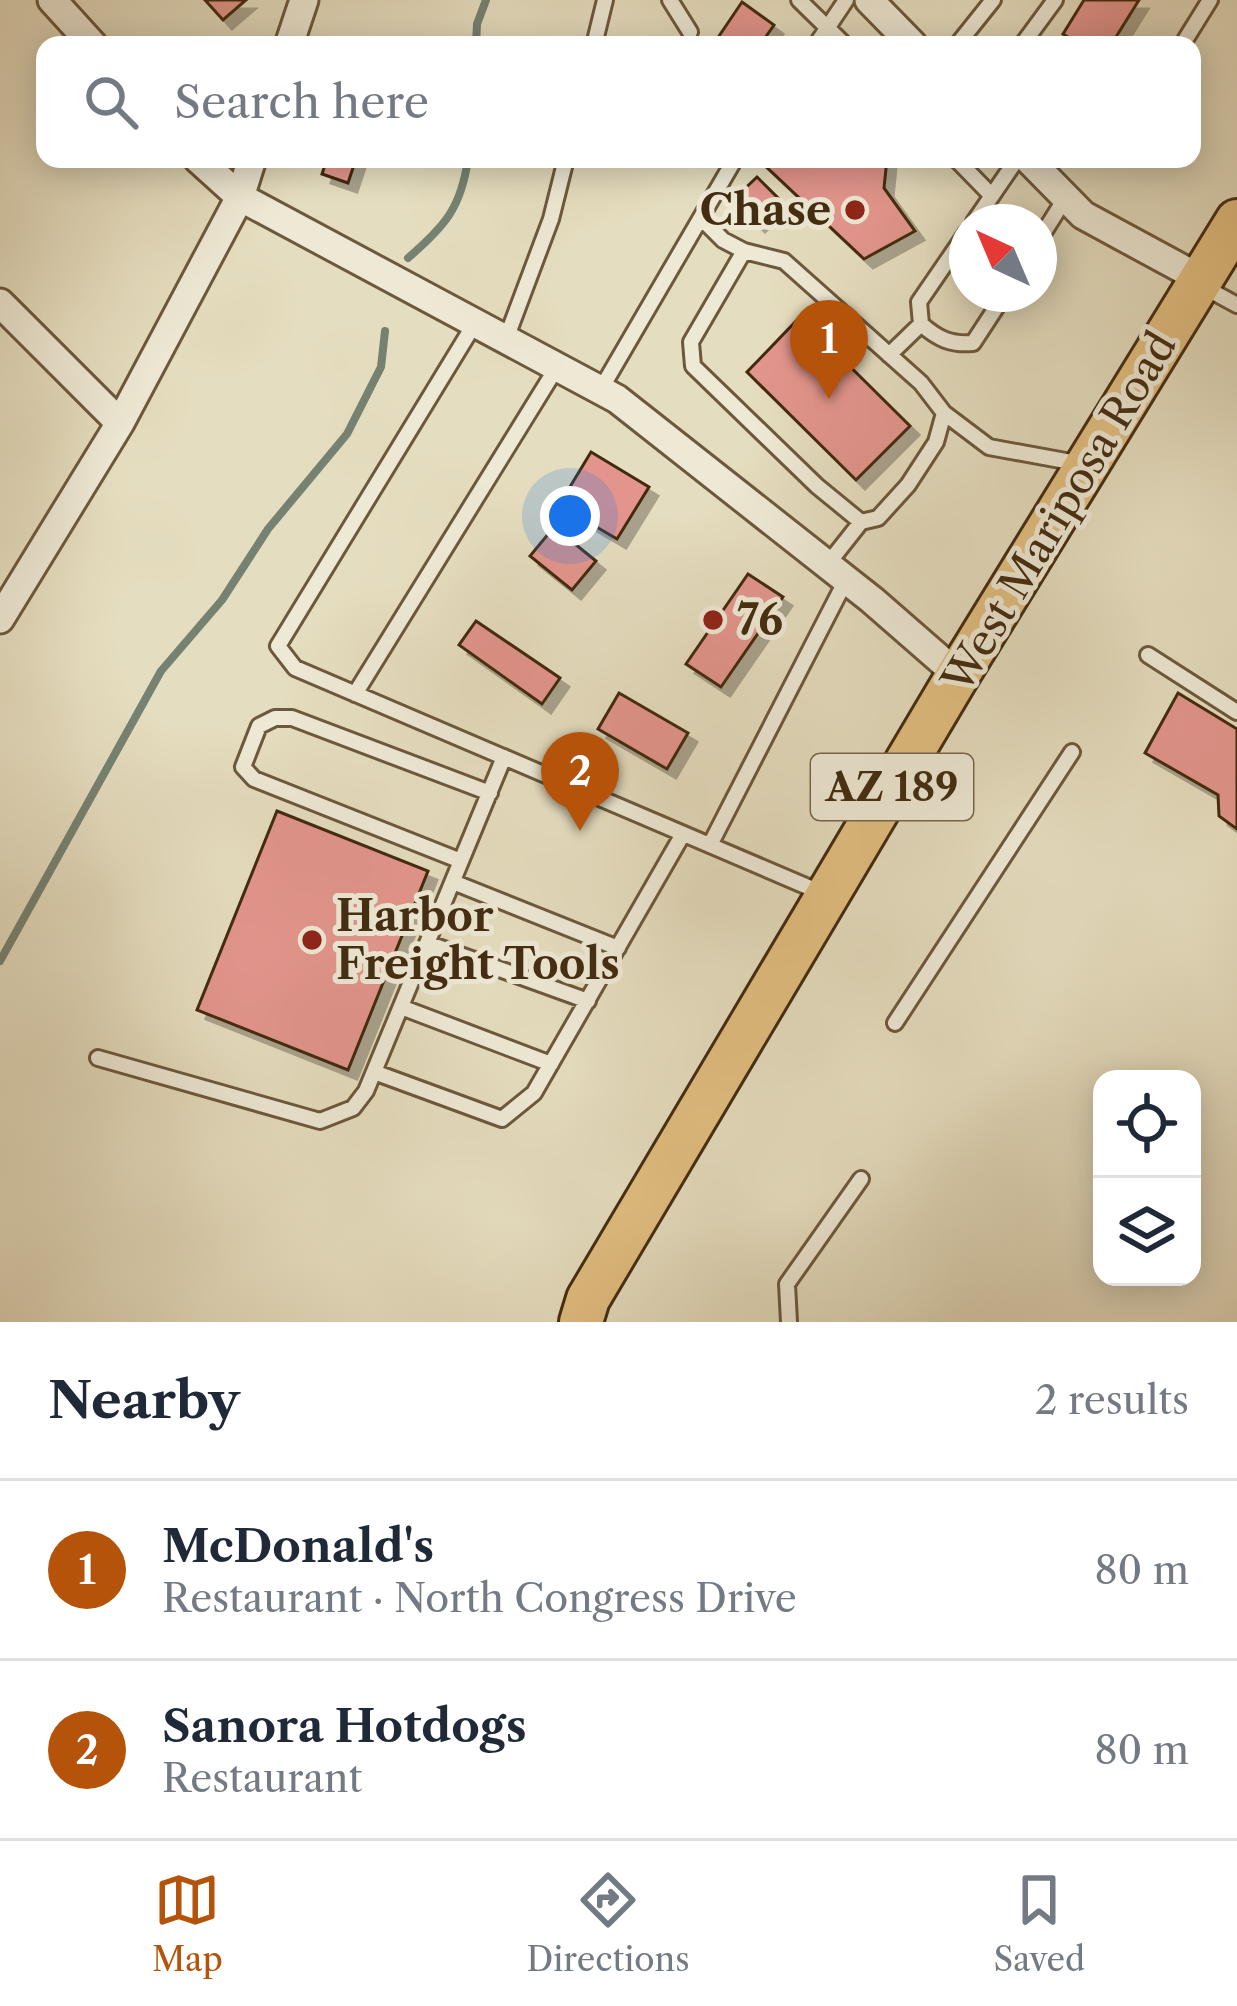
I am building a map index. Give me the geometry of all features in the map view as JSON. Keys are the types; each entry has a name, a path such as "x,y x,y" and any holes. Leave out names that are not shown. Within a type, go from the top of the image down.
{"main road":[{"name":"West Mariposa Road","path":"578,1314 958,675 1237,221"}],"street":[{"path":"52,0 85,36"},
{"path":"292,36 304,0"},
{"path":"869,0 904,36"},
{"path":"208,168 240,197 601,388 837,572 958,675"},
{"path":"0,619 120,423 240,197 249,168"},
{"path":"1037,168 1083,215 1199,282"},
{"path":"0,303 120,423"}],"lane":[{"path":"597,36 605,0"},
{"path":"670,0 690,32"},
{"path":"799,0 836,36"},
{"path":"822,36 846,0"},
{"path":"963,36 993,0"},
{"path":"1029,36 1055,0"},
{"path":"1188,36 1210,0"},
{"path":"506,340 551,219 564,168"},
{"path":"601,388 730,168"},
{"path":"965,168 992,196"},
{"path":"986,204 1011,168"},
{"path":"1057,211 1066,197"},
{"path":"701,218 723,240 784,262 921,383 944,413 989,447 1087,465"},
{"path":"744,251 691,342 694,366 817,486 861,522"},
{"path":"949,258 919,302 921,324 935,337 956,344 974,343 994,312"},
{"path":"1199,282 1237,305"},
{"path":"475,323 278,646 295,668 828,895"},
{"path":"889,355 921,324"},
{"path":"356,694 557,367"},
{"path":"861,522 878,518 908,485 936,442 944,413"},
{"path":"710,845 861,522"},
{"path":"1148,655 1237,712"},
{"path":"461,861 254,779 243,767 259,726 275,718 292,718 490,793"},
{"path":"895,1023 1072,752"},
{"path":"98,1058 320,1121 353,1108 374,1072 504,757"},
{"path":"374,1072 502,1119 535,1093 683,834"},
{"path":"453,882 618,948"},
{"path":"428,943 588,1001"},
{"path":"400,1007 551,1064"},
{"path":"789,1322 787,1284 861,1179"}],"building":[{"path":"205,0 246,0 223,20"},
{"path":"1084,0 1139,0 1117,36 1063,34"},
{"path":"742,2 774,25 766,36 719,36"},
{"path":"324,168 353,168 348,183 322,174"},
{"name":"Chase","path":"768,168 886,168 884,188 915,231 864,259"},
{"path":"757,177 780,200 756,223 733,200"},
{"path":"800,317 910,426 856,480 747,372"},
{"path":"591,452 649,487 617,539 559,505"},
{"path":"554,527 596,561 572,590 530,556"},
{"path":"748,574 783,597 721,687 686,664"},
{"path":"476,621 560,678 542,704 459,645"},
{"path":"619,693 688,733 667,769 598,729"},
{"path":"1178,693 1237,729 1237,829 1219,816 1218,795 1145,753"},
{"name":"Harbor Freight Tools","path":"277,811 428,871 348,1070 197,1010"}],"waterway":[{"path":"476,36 486,0"},
{"path":"408,258 449,215 466,168"},
{"path":"0,961 161,671 222,600 268,529 347,434 381,367 385,331"}],"place":[{"name":"Chase","path":"855,210"},
{"name":"McDonald's","path":"829,399"},
{"name":"76","path":"713,620"},
{"name":"Sanora Hotdogs","path":"580,831"},
{"name":"Harbor Freight Tools","path":"312,940"}]}
